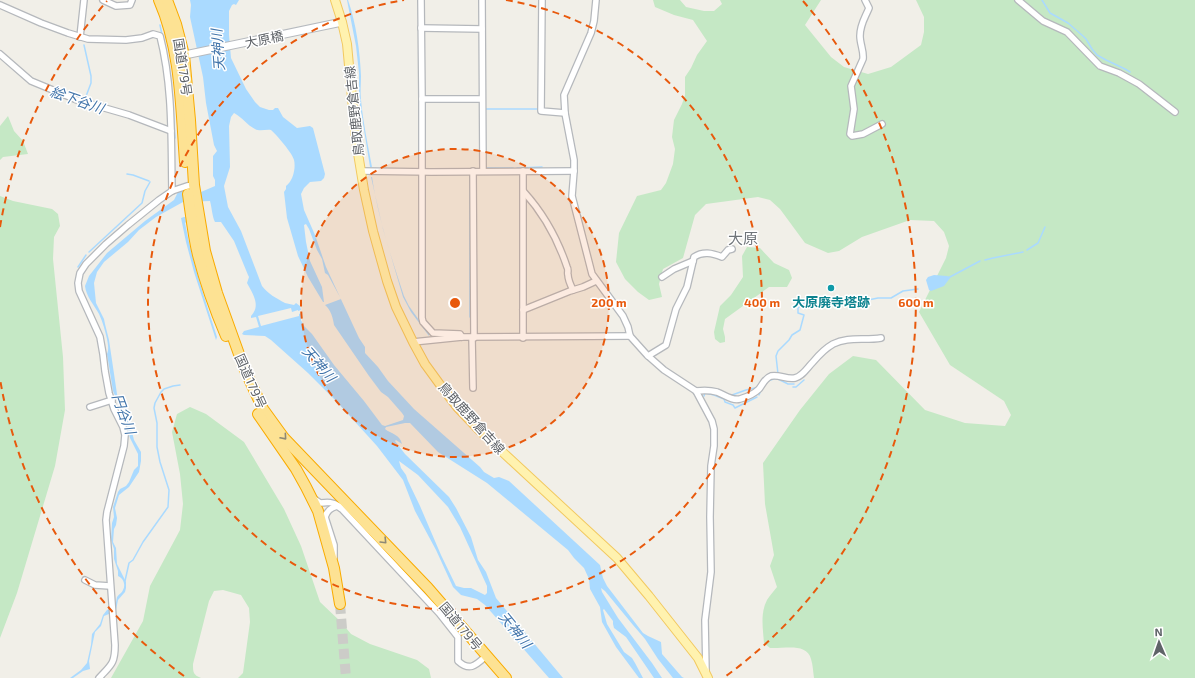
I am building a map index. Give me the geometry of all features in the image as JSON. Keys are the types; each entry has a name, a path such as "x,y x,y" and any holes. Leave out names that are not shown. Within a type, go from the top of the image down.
{"highway":[{"name":"国道179号","path":"159,0 180,56"},
{"name":"国道179号","path":"167,0 176,24 190,120 192,227 198,255 216,312 254,407 286,453 312,497 320,518 334,568 340,604"},
{"name":"国道179号","path":"191,186 205,251 217,293 244,368 263,409 284,438 428,588 506,678"}],"main road":[{"name":"鳥取鹿野倉吉線","path":"335,0 347,44 356,141 364,190 373,231 396,307 425,364 457,407 510,459 617,558 698,658 707,675"}],"street":[{"path":"80,37 84,0"},
{"path":"104,0 116,6 130,5 132,0"},
{"path":"421,0 423,322 433,333 460,334 462,337"},
{"path":"482,0 483,171"},
{"path":"542,0 542,111 565,113"},
{"path":"596,0 591,33 564,95 565,113 574,160 572,196 592,274 623,316 630,336 648,356 664,370 696,391 712,421 714,429 714,446 711,466 711,572 705,620 707,675"},
{"path":"865,0 869,8 862,20 860,36 864,54 851,86 854,109 850,134 852,136 863,134 882,124"},
{"path":"1018,0 1043,21 1067,32 1100,66 1139,84 1175,112"},
{"path":"0,5 41,23 80,37 126,40 142,38 153,34 160,36 166,57 171,132 172,191"},
{"name":"大原橋","path":"180,56 342,22"},
{"path":"421,28 482,28"},
{"path":"0,54 31,81 77,100 129,115 171,132"},
{"path":"422,99 482,99"},
{"path":"361,171 574,171"},
{"path":"472,171 473,388"},
{"path":"523,171 523,338"},
{"path":"99,678 113,663 115,655 106,520 124,446 125,435 112,400 105,371 104,354 100,337 79,291 78,283 80,273 86,264 128,224 172,191 191,186"},
{"path":"524,192 536,207 560,249 568,269 567,274 573,290"},
{"path":"648,356 666,346 676,309 688,287 694,257 699,254 711,253 722,257 728,250 732,249"},
{"path":"662,277 672,270 693,261"},
{"path":"523,310 596,281"},
{"path":"413,342 462,337 523,338 630,336"},
{"path":"696,391 706,390 738,400 747,397 758,390 766,378 772,375 790,379 802,375 832,344 845,340 874,340 881,338"},
{"path":"755,392 759,398"},
{"path":"90,407 112,400"},
{"path":"312,497 320,503 335,503 344,510 439,612 458,637 458,662 469,667 477,664 486,656"},
{"path":"334,568 334,545 326,513 330,509 337,506 344,510"},
{"path":"85,580 95,585 110,586"}],"green space":[{"path":"653,0 680,0 686,7 704,11 714,11 722,4 720,0 821,0 805,25 831,57 844,67 868,74 891,67 921,45 924,32 924,17 916,0 1195,0 1195,678 814,678 811,659 805,650 800,648 770,648 764,643 762,621 763,610 767,600 777,587 770,566 774,555 765,504 763,463 800,410 829,374 853,356 876,360 925,410 965,423 1005,426 1011,415 1004,401 950,365 919,312 946,258 949,246 944,232 934,221 910,220 862,237 839,251 828,253 805,243 780,209 770,200 758,197 706,204 695,215 683,258 663,269 659,284 662,297 649,300 638,292 625,279 616,262 619,233 637,196 661,190 666,183 673,164 675,149 672,137 674,120 685,95 685,77 697,55 707,41 693,20 674,15 655,7"},
{"path":"8,116 14,131 23,141 28,154 3,157 0,160 0,126"},
{"path":"0,196 13,201 52,209 58,214 60,226 54,237 53,259 63,357 65,410 55,466 17,593 0,638"},
{"path":"747,247 760,248 774,263 789,270 792,278 787,287 769,287 725,319 723,329 725,342 720,343 715,339 714,332 720,306 731,295 743,277 742,256"},
{"path":"190,407 206,414 244,442 284,509 301,546 320,602 351,634 370,644 417,660 429,669 431,678 238,678 243,673 250,622 249,608 241,595 223,590 214,591 209,601 193,664 194,673 196,676 201,678 111,678 143,621 150,586 180,530 183,504 180,474 172,432 177,414"}],"water":[{"path":"190,0 239,0 236,5 232,5 229,11 229,35 231,58 246,89 260,107 269,110 278,108 283,117 297,128 310,126 313,128 325,174 321,181 310,182 301,194 304,210 315,235 326,267 340,297 328,275 325,273 322,259 306,224 304,225 310,261 322,287 323,302 308,277 298,256 287,218 284,192 293,174 295,163 293,157 284,144 271,130 255,129 234,113 231,117 229,126 230,167 224,186 228,207 241,231 264,289 275,298 285,303 294,305 296,303 300,306 301,310 292,312 291,308 258,316 261,326 299,316 301,313 301,320 304,326 312,334 334,365 382,425 385,426 403,420 404,416 402,413 388,397 381,392 334,325 330,312 325,305 341,299 359,338 365,347 365,353 388,381 414,409 484,472 494,478 499,477 509,481 600,565 603,578 607,586 643,633 661,642 662,654 684,678 673,678 645,639 601,588 618,618 662,678 654,678 626,637 614,628 613,621 604,609 607,624 624,652 632,658 635,663 643,678 639,678 616,647 602,622 600,607 590,589 589,579 584,568 568,550 487,483 438,452 410,423 386,427 385,429 399,438 402,444 396,440 395,441 405,454 449,497 471,537 478,560 486,572 496,598 563,678 549,678 485,605 477,599 461,595 453,587 436,550 415,511 403,480 377,446 308,373 271,340 265,336 242,334 244,331 259,327 256,317 251,318 256,304 252,291 247,283 249,277 234,241 221,222 215,222 210,201 183,202 156,217 139,230 128,242 104,262 97,272 94,283 96,303 104,319 109,340 117,394 131,428 134,440 141,452 141,461 139,472 129,487 119,495 115,508 117,518 113,542 116,548 117,564 126,582 125,592 118,600 116,610 104,616 101,626 95,632 89,661 90,669 83,671 73,678 70,678 81,670 87,663 92,634 100,624 103,615 107,610 115,607 117,597 124,588 124,582 118,576 114,559 114,549 111,540 112,523 114,517 113,507 118,492 126,486 134,470 138,466 138,454 130,438 124,417 113,391 107,354 108,343 104,326 85,286 89,276 107,253 145,221 174,200 178,192 201,192 215,186 213,176 213,156 217,151 214,145 203,77 190,17","holes":["399,461 418,475 448,507 460,527 487,586 487,593 485,595 471,588 456,586"]},
{"path":"347,0 351,9 359,47 362,108 372,167 370,167 359,99 359,73 356,46"},
{"path":"185,217 191,252 217,337 216,340 186,242 181,218"},
{"path":"382,223 404,296 429,336 411,312 403,297 383,229"},
{"path":"934,275 947,276 950,278 944,286 931,291 929,290 926,280 928,277"}],"waterway":[{"path":"1042,0 1050,13 1068,23 1083,36 1097,55 1130,72"},
{"path":"160,25 162,35"},
{"name":"絵下谷川","path":"84,45 91,76 91,83 85,99"},
{"path":"173,108 175,138"},
{"path":"485,109 538,109"},
{"path":"517,168 542,167"},
{"path":"486,168 513,168"},
{"path":"127,174 149,181"},
{"path":"470,174 470,317"},
{"path":"89,252 142,203 145,191 150,182"},
{"path":"1027,250 1038,243 1045,227"},
{"path":"985,260 1023,252"},
{"path":"78,267 86,255"},
{"path":"948,278 980,261"},
{"path":"778,374 776,356 778,351 792,335 800,330 804,315 798,313 798,308 804,303 812,300 846,301 891,298 903,291 918,289"},
{"path":"768,381 776,378 788,384 794,384"},
{"path":"793,387 796,387 804,380"},
{"path":"125,581 129,563 133,560 143,542 168,507 169,490 157,447 157,423 154,408 155,403 164,389 180,385"},
{"path":"732,395 755,388"},
{"path":"759,395 761,390"},
{"path":"704,396 705,393 714,395 724,399 725,402 733,405 735,408 757,397"}],"tunnel":[{"path":"340,604 346,678"}],"place":[{"name":"大原廃寺塔跡","path":"831,288"}],"district":[{"name":"大原","path":"743,239"}],"water label":[{"name":"天神川","path":"218,50"},
{"name":"天神川","path":"319,364"},
{"name":"円谷川","path":"124,414"},
{"name":"天神川","path":"515,630"}]}
